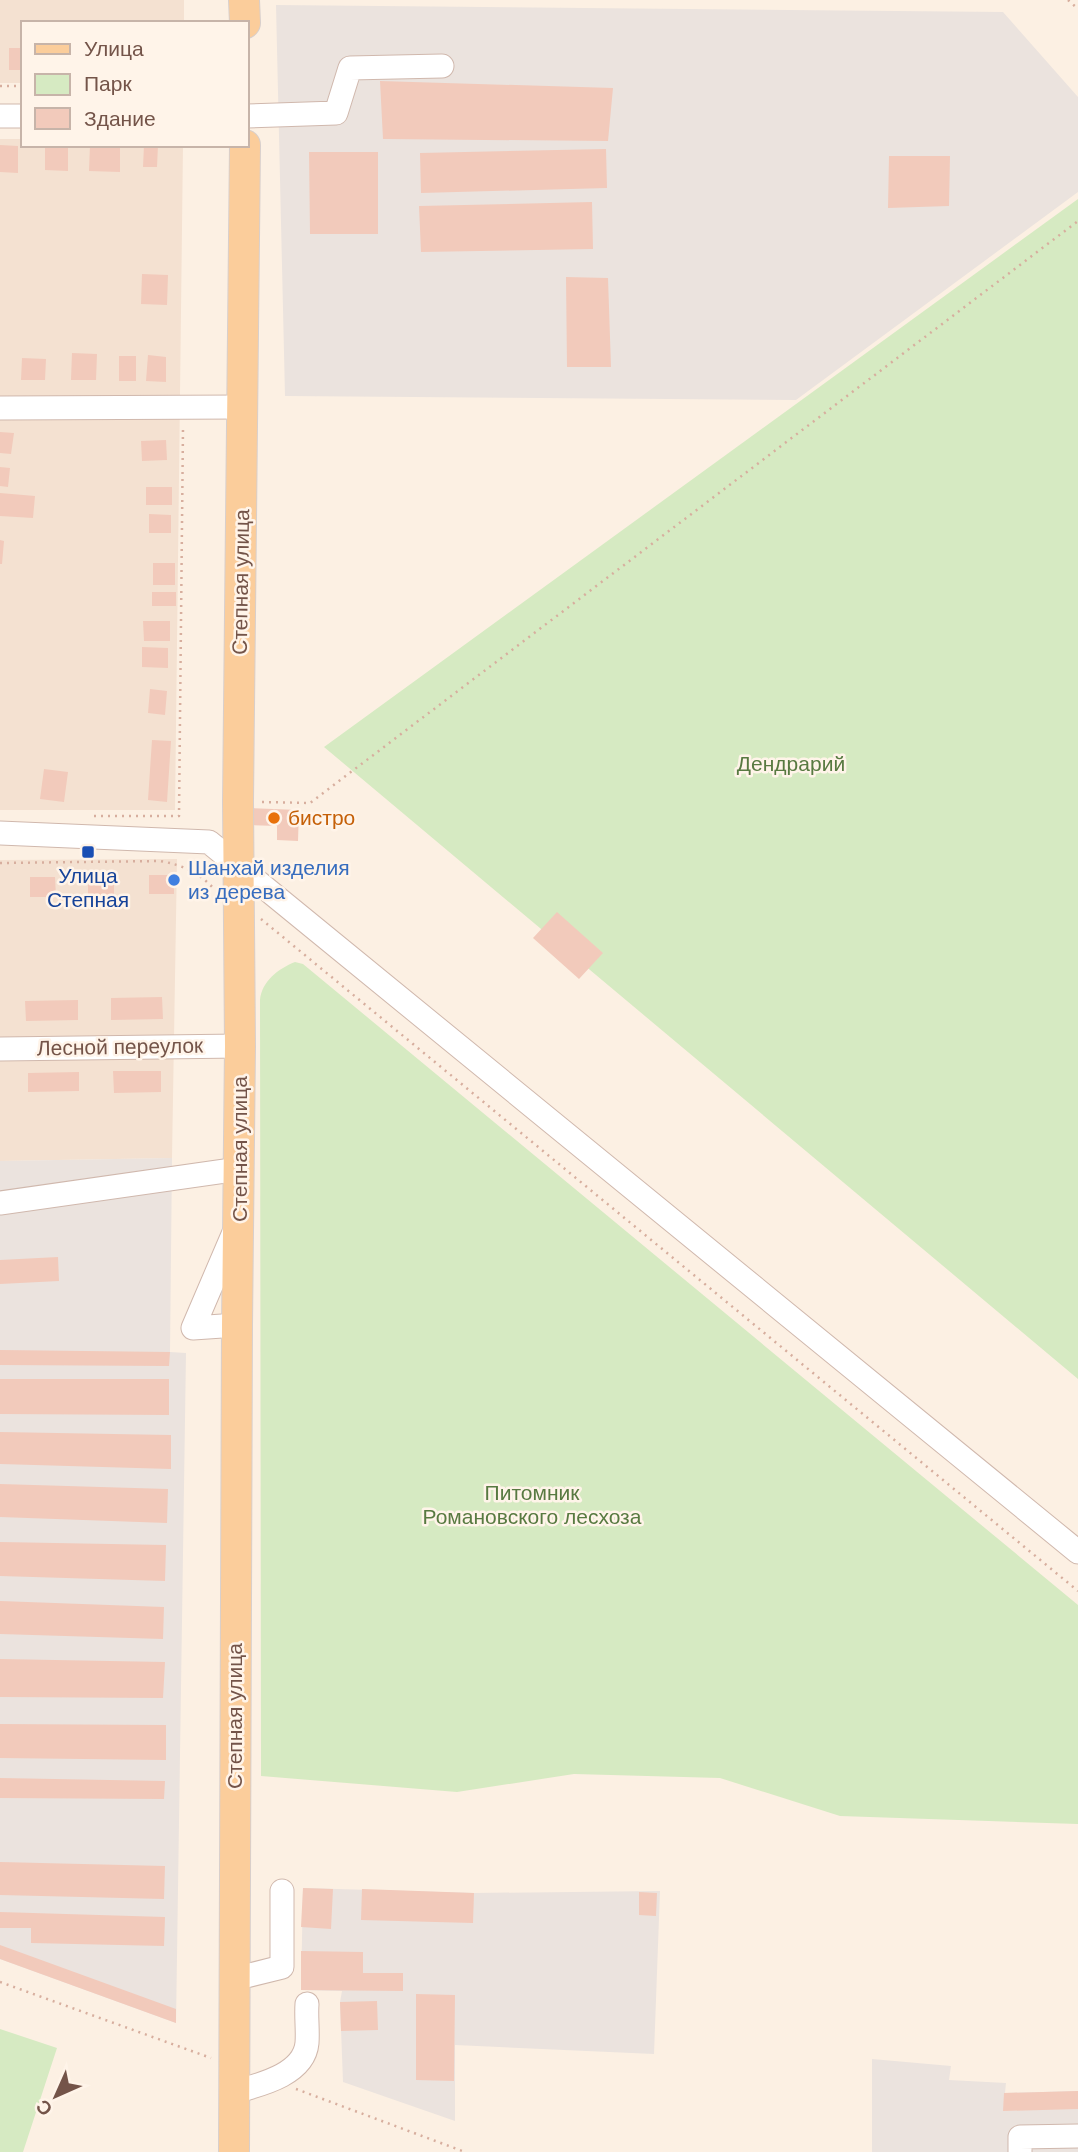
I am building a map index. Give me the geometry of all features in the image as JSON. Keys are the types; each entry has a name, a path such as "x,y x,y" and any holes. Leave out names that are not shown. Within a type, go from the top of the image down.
{"main road":[{"path":"244,0 244,21"},
{"name":"Степная улица","path":"234,2152 240,1045 238,802 245,147"}],"street":[{"path":"248,116 336,113 350,68 442,66"},
{"path":"0,116 21,116"},
{"path":"0,408 243,407"},
{"path":"0,833 209,842 1078,1552"},
{"name":"Лесной переулок","path":"0,1049 240,1045"},
{"path":"0,1203 239,1169"},
{"path":"237,1325 193,1328 239,1221"},
{"path":"234,1979 282,1967 282,1891"},
{"path":"234,2092 272,2080 300,2060 307,2045 307,2004"},
{"path":"1020,2152 1020,2137 1078,2136"}],"path":[{"path":"1068,0 1078,9"},
{"path":"0,86 21,86"},
{"path":"238,802 310,803 1078,222"},
{"path":"94,816 178,817 184,407"},
{"path":"0,863 160,861 180,865 205,879 225,903 274,929 1078,1591"}],"shaded area":[{"path":"0,0 184,0 184,21 21,21 21,83 0,83"},
{"path":"276,5 1003,12 1078,97 1078,192 796,400 285,396"},
{"path":"0,139 21,139 21,147 183,147 175,810 0,810"},
{"path":"177,859 172,1158 0,1161 0,860"},
{"path":"172,1158 170,1352 186,1353 176,2023 0,1959 0,1161"},
{"path":"303,1888 474,1893 660,1891 654,2054 455,2045 455,2121 343,2082 340,2002 342,1991 301,1990"},
{"path":"872,2059 951,2066 949,2080 1006,2083 1005,2093 1078,2091 1078,2152 872,2152"}],"green space":[{"name":"Дендрарий","path":"1078,199 1078,1379 324,747"},
{"name":"Питомник Романовского лесхоза","path":"295,962 303,964 1078,1605 1078,1824 840,1816 720,1778 574,1774 457,1792 261,1776 260,1000 264,987 272,976"},
{"path":"0,2029 57,2048 23,2152 0,2152"}],"building":[{"path":"9,48 21,48 21,70 9,70"},
{"path":"380,81 613,88 608,141 383,139"},
{"path":"0,145 18,146 18,173 0,172"},
{"path":"45,147 68,147 68,171 45,170"},
{"path":"90,147 120,147 120,172 89,171"},
{"path":"144,147 158,147 157,167 143,167"},
{"path":"606,149 607,188 421,193 420,153"},
{"path":"309,152 378,152 378,234 310,234"},
{"path":"889,156 950,156 949,206 888,208"},
{"path":"592,202 593,249 421,252 419,206"},
{"path":"142,274 168,275 167,305 141,304"},
{"path":"566,277 608,278 611,367 567,367"},
{"path":"72,353 97,354 96,380 71,380"},
{"path":"148,355 166,357 166,382 146,381"},
{"path":"119,356 136,356 136,381 119,381"},
{"path":"22,358 46,359 45,380 21,380"},
{"path":"0,432 14,433 11,454 0,453"},
{"path":"166,440 167,460 142,461 141,441"},
{"path":"0,467 10,468 8,487 0,486"},
{"path":"146,487 172,487 172,505 146,505"},
{"path":"0,493 35,496 33,518 0,516"},
{"path":"149,514 171,515 171,533 149,533"},
{"path":"0,540 4,541 2,564 0,564"},
{"path":"153,563 175,563 175,585 153,585"},
{"path":"152,592 176,592 176,606 152,606"},
{"path":"143,621 170,621 170,641 144,641"},
{"path":"142,647 168,648 168,668 142,667"},
{"path":"150,689 167,691 165,715 148,713"},
{"path":"152,740 171,741 167,802 148,800"},
{"path":"44,769 68,772 64,802 40,799"},
{"name":"бистро","path":"249,808 299,810 298,841 277,840 277,826 249,825"},
{"path":"149,875 174,875 174,894 149,894"},
{"path":"88,876 114,876 114,896 88,896"},
{"path":"30,877 55,877 56,897 30,897"},
{"path":"557,912 603,953 579,979 533,938"},
{"path":"162,997 163,1019 111,1020 111,998"},
{"path":"78,1000 78,1020 26,1021 25,1001"},
{"path":"113,1071 161,1071 161,1092 114,1093"},
{"path":"79,1072 79,1091 28,1092 28,1073"},
{"path":"58,1257 59,1281 0,1284 0,1260"},
{"path":"0,1350 170,1352 169,1366 0,1365"},
{"path":"0,1379 169,1379 169,1415 0,1414"},
{"path":"0,1432 171,1435 171,1469 0,1464"},
{"path":"0,1484 168,1489 167,1523 0,1517"},
{"path":"0,1542 166,1545 165,1581 0,1576"},
{"path":"0,1601 164,1607 163,1639 0,1634"},
{"path":"0,1659 165,1662 163,1698 0,1697"},
{"path":"0,1724 166,1725 166,1760 0,1758"},
{"path":"0,1778 165,1781 164,1799 0,1798"},
{"path":"0,1862 165,1866 164,1899 0,1895"},
{"path":"303,1888 333,1889 331,1929 301,1927"},
{"path":"362,1889 474,1893 473,1923 361,1920"},
{"path":"639,1892 657,1893 656,1916 639,1915"},
{"path":"0,1912 165,1917 164,1946 31,1943 31,1928 0,1928"},
{"path":"0,1945 176,2009 176,2023 0,1959"},
{"path":"301,1951 363,1952 363,1973 403,1973 403,1991 301,1990"},
{"path":"416,1994 455,1995 454,2081 416,2080"},
{"path":"377,2001 378,2030 341,2031 340,2002"},
{"path":"1078,2091 1078,2109 1003,2111 1004,2093"}],"place":[{"name":"бистро","path":"274,818"},
{"name":"Улица Степная","path":"88,852"},
{"name":"Шанхай изделия из дерева","path":"174,880"}]}
